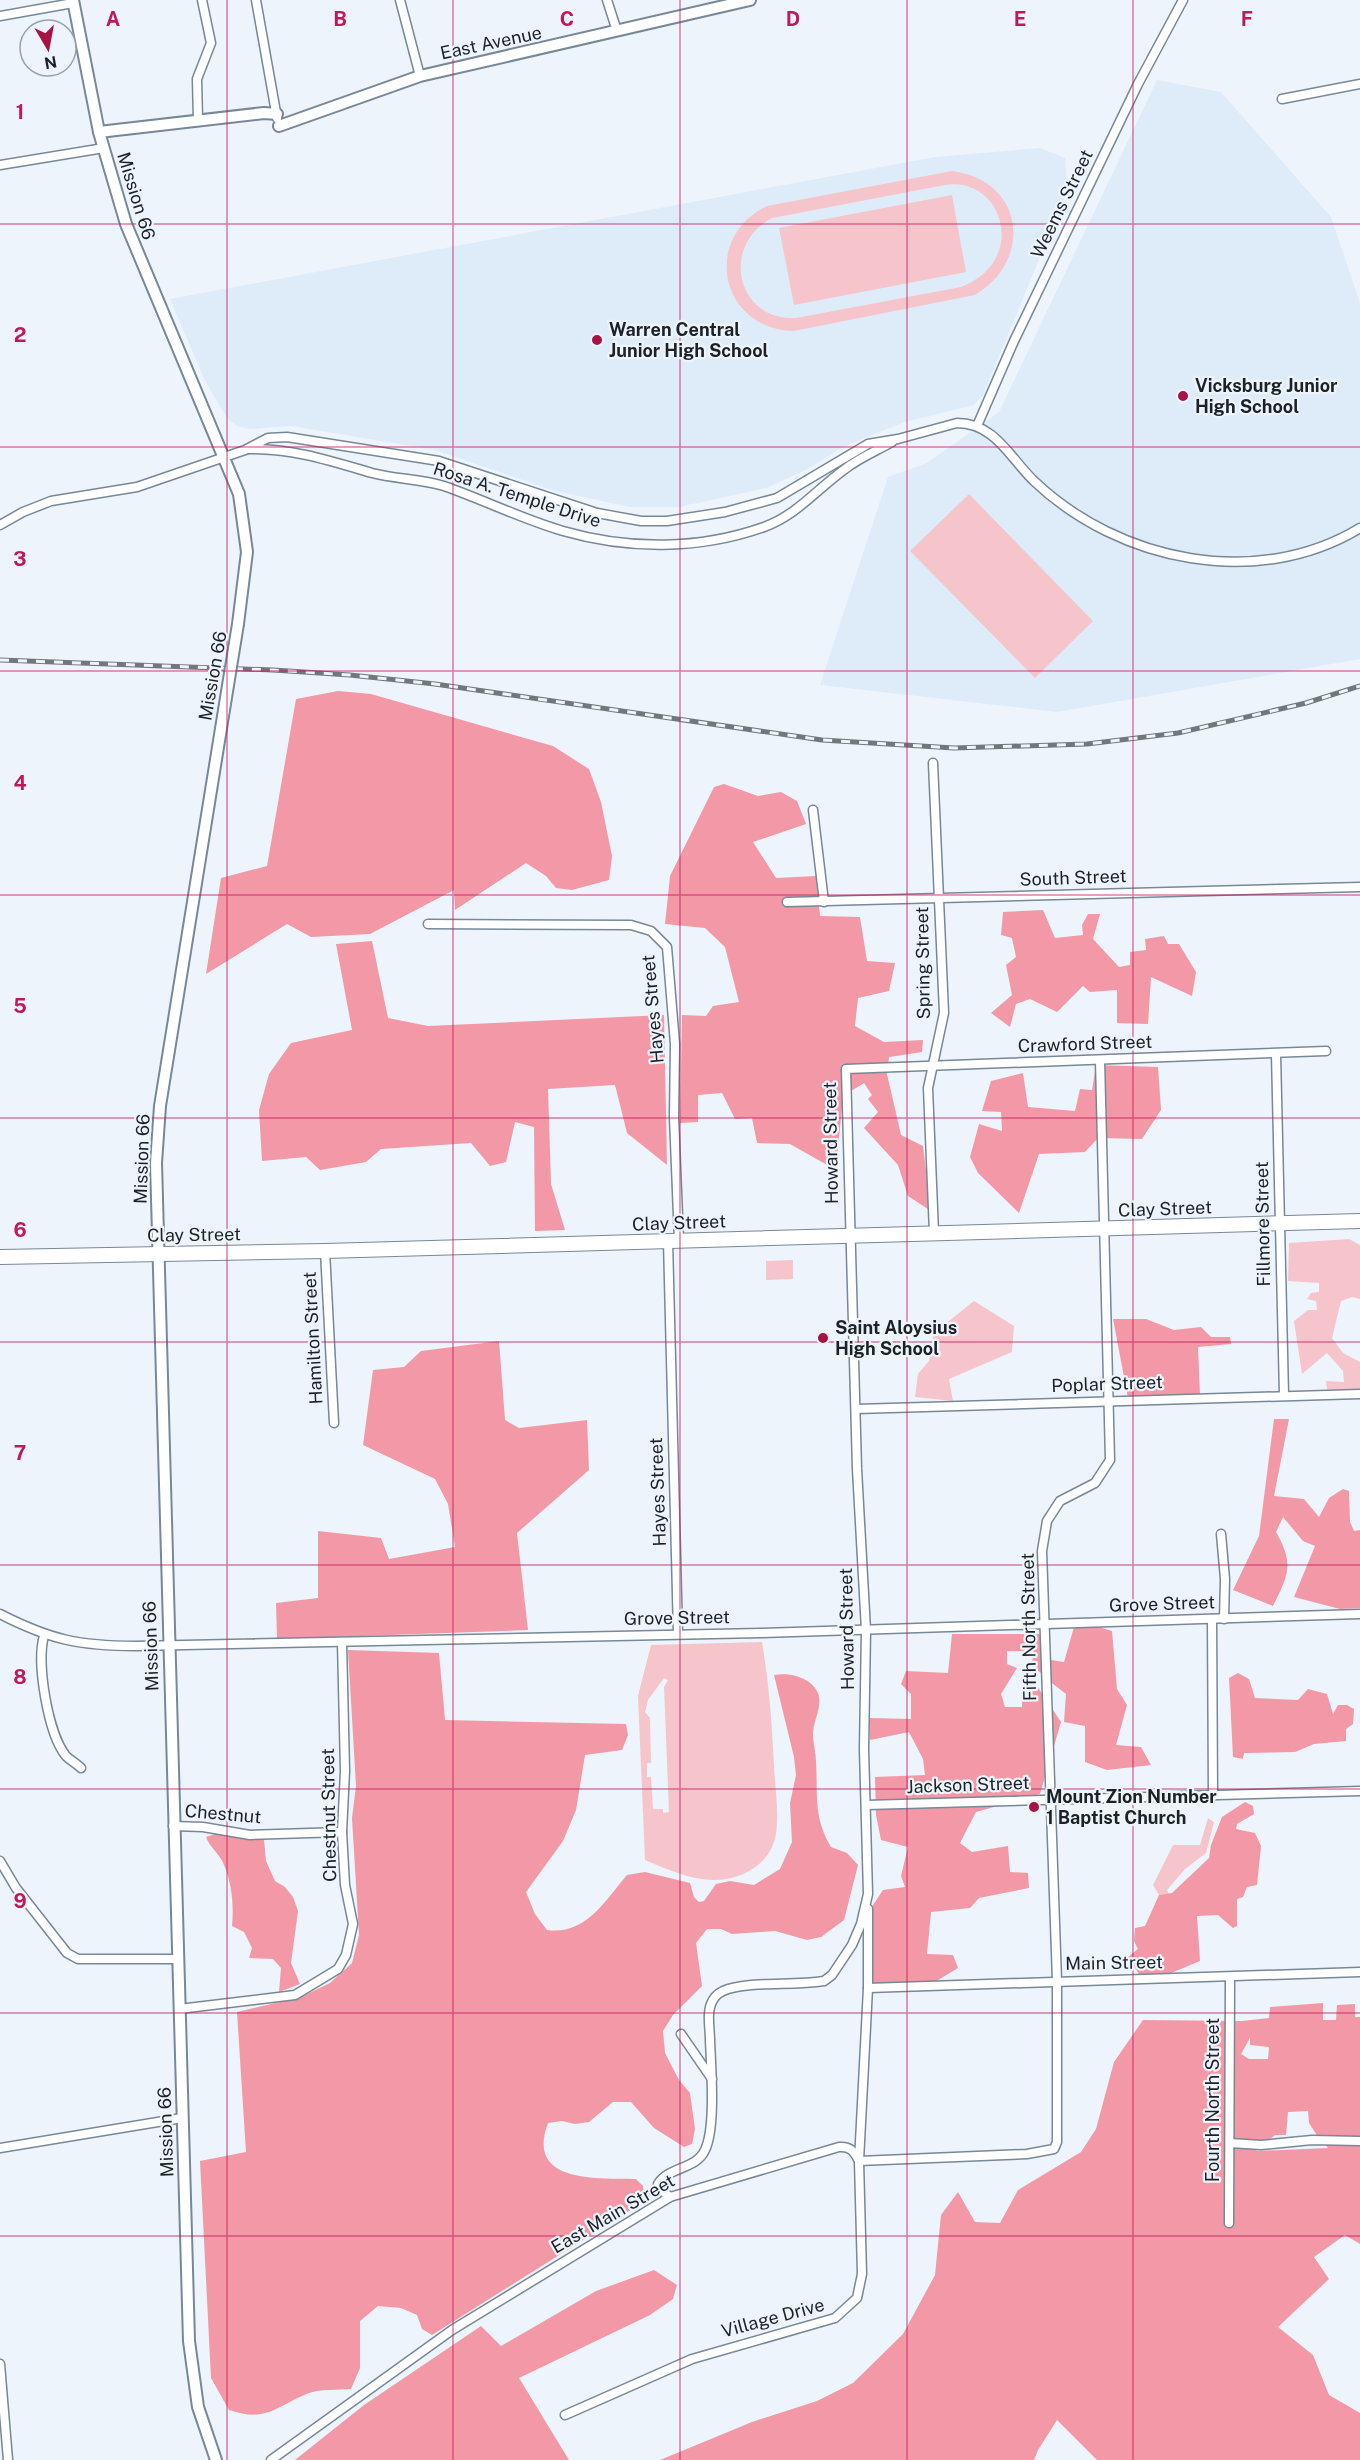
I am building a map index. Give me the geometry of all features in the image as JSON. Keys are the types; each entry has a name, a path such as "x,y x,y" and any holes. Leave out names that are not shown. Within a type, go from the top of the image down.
{"main road":[{"name":"Clay Street","path":"0,1257 325,1251 1360,1221"}],"street":[{"path":"198,120 197,79 212,43 202,0"},
{"path":"256,0 279,126"},
{"path":"400,0 420,76"},
{"path":"607,0 617,31"},
{"name":"East Avenue","path":"279,126 420,76 750,0"},
{"name":"Weems Street","path":"977,426 1034,298 1138,84 1182,0"},
{"path":"0,16 73,1"},
{"name":"Mission 66","path":"73,1 99,132 136,254 239,494 248,552 160,1106 156,1163 173,1826 191,2361 198,2407 216,2460"},
{"path":"1282,99 1360,84"},
{"path":"99,132 198,120 277,114"},
{"path":"0,165 104,148"},
{"name":"Rosa A. Temple Drive","path":"0,525 51,501 137,487 245,450 268,438 287,437 419,458 465,469 597,513 641,521 667,521 725,512 777,498 868,444 898,439 957,423 977,426"},
{"path":"977,426 997,438 1034,480 1080,516 1142,545 1173,554 1234,564 1264,562 1310,552 1360,528"},
{"name":"Rosa A. Temple Drive","path":"245,450 293,451 377,474 440,485 531,520 593,538 638,545 665,545 693,543 764,526 802,507 843,470 898,439"},
{"name":"Spring Street","path":"933,763 944,1013 928,1088 934,1233"},
{"path":"813,810 824,902"},
{"name":"South Street","path":"787,903 1360,886"},
{"name":"Hayes Street","path":"428,924 631,925 651,931 666,947 675,1044 674,1241 678,1634"},
{"name":"Crawford Street","path":"846,1069 1326,1051"},
{"name":"Fillmore Street","path":"1276,1054 1284,1395"},
{"name":"Fifth North Street","path":"859,2161 1027,2154 1054,2149 1057,2142 1057,1981 1042,1551 1047,1521 1060,1502 1095,1483 1110,1460 1100,1061"},
{"name":"Howard Street","path":"670,2197 661,2190 658,2184 663,2176 687,2167 705,2150 709,2132 712,2079 709,2014 712,2000 727,1989 824,1981 832,1975 852,1945 868,1894 866,1630 849,1236 846,1069"},
{"name":"Hamilton Street","path":"325,1251 334,1423"},
{"name":"Poplar Street","path":"856,1409 1360,1394"},
{"path":"1221,1533 1225,1579 1224,1619"},
{"name":"Grove Street","path":"0,1614 44,1636 107,1646 866,1630 1360,1614"},
{"path":"1212,1619 1213,1796"},
{"path":"44,1636 40,1658 57,1738 66,1756 81,1768"},
{"name":"Chestnut Street","path":"179,2009 295,1995 338,1969 346,1956 353,1924 345,1885 342,1832 345,1771 342,1642"},
{"name":"Jackson Street","path":"866,1805 1360,1791"},
{"name":"Chestnut","path":"173,1826 203,1827 250,1835 342,1832"},
{"path":"0,1861 16,1888 67,1953 78,1959 177,1959"},
{"path":"859,2161 868,1988 868,1894"},
{"name":"Main Street","path":"868,1988 1360,1972"},
{"name":"Fourth North Street","path":"1229,2223 1230,1977"},
{"path":"681,2034 712,2079"},
{"path":"0,2148 182,2118"},
{"path":"1230,2143 1261,2145 1312,2140 1360,2141"},
{"name":"East Main Street","path":"271,2460 452,2330 670,2197 839,2147 846,2146 854,2151 859,2161"},
{"name":"Village Drive","path":"565,2415 692,2359 826,2322 843,2314 857,2298 862,2274 859,2161"},
{"path":"0,2364 8,2460"}],"shaded area":[{"name":"Vicksburg Junior High School","path":"1157,80 1221,92 1331,217 1360,303 1360,659 1057,712 820,685 888,477 927,463 999,412"},
{"name":"Warren Central Junior High School","path":"1040,148 1065,158 1067,192 983,395 974,405 905,422 877,433 841,448 806,470 766,488 679,507 630,507 555,491 435,450 291,426 249,429 237,426 227,418 205,381 170,299 935,157"},
{"path":"952,171 976,177 994,189 1006,205 1013,223 1013,243 1006,262 994,280 975,295 794,331 769,326 749,315 736,299 728,280 727,259 733,239 746,220 767,206","holes":["945,185 965,185 981,193 993,206 1000,222 1001,240 996,258 982,274 961,287 796,318 776,316 760,307 748,295 742,279 741,262 745,245 756,230 772,218"]},
{"path":"952,195 966,272 794,305 779,228"},
{"path":"969,494 1093,621 1035,678 910,551"},
{"path":"338,691 371,694 553,746 589,769 601,802 612,856 609,880 572,890 556,888 546,876 526,863 455,910 454,890 370,934 311,937 287,924 206,974 221,878 267,866 296,699"},
{"path":"724,784 758,796 781,792 797,801 806,824 753,842 776,878 816,876 820,916 860,917 867,961 895,963 889,991 858,998 855,1026 884,1042 923,1040 922,1052 889,1057 887,1074 901,1135 923,1146 931,1211 908,1196 898,1165 864,1128 878,1112 868,1099 872,1095 864,1083 843,1096 836,1170 790,1144 757,1143 752,1118 735,1119 722,1093 698,1095 698,1122 680,1123 682,1015 706,1016 713,1006 739,1002 725,947 705,928 665,924 670,876 714,787"},
{"path":"1043,910 1055,938 1083,935 1082,925 1088,914 1100,914 1093,939 1119,967 1130,965 1130,952 1146,950 1145,939 1164,936 1168,944 1179,944 1196,972 1192,996 1151,977 1148,1024 1117,1023 1117,990 1090,992 1083,986 1057,1012 1030,999 1016,1004 1010,1027 991,1013 1012,995 1006,965 1016,957 1012,938 1001,935 1003,912"},
{"path":"372,941 388,1018 428,1026 664,1015 667,1165 627,1133 615,1085 548,1089 551,1184 565,1230 535,1231 534,1127 515,1122 506,1162 490,1166 471,1143 381,1149 366,1162 320,1170 306,1157 262,1161 259,1110 269,1074 291,1043 352,1030 336,944"},
{"path":"1096,1065 1158,1067 1161,1110 1142,1139 1098,1138 1085,1152 1039,1154 1019,1213 978,1173 970,1157 979,1124 1002,1131 1001,1112 982,1111 991,1081 1023,1073 1028,1107 1075,1111 1080,1089 1092,1090"},
{"path":"1349,1239 1360,1245 1360,1299 1352,1297 1341,1301 1332,1338 1343,1353 1360,1362 1360,1391 1327,1389 1326,1381 1344,1382 1343,1371 1327,1353 1302,1374 1294,1321 1308,1310 1317,1310 1316,1301 1307,1299 1311,1293 1319,1292 1319,1283 1288,1281 1289,1243"},
{"path":"793,1260 793,1279 766,1280 766,1261"},
{"path":"974,1301 1014,1326 1012,1352 949,1379 953,1401 915,1397 918,1374 929,1361 934,1333"},
{"path":"1113,1319 1146,1319 1174,1330 1201,1327 1211,1337 1230,1337 1231,1344 1198,1347 1200,1395 1128,1398"},
{"path":"499,1341 505,1420 519,1428 587,1420 589,1470 517,1533 528,1630 277,1639 276,1603 318,1598 318,1531 381,1538 389,1559 455,1547 448,1504 435,1479 363,1445 373,1370 404,1367 421,1351"},
{"path":"1274,1419 1289,1419 1274,1496 1304,1499 1319,1517 1329,1498 1343,1489 1349,1491 1350,1522 1354,1531 1360,1530 1360,1608 1340,1609 1294,1597 1315,1546 1303,1541 1283,1517 1276,1532 1285,1553 1287,1569 1283,1585 1273,1606 1233,1590 1259,1536"},
{"path":"1092,1625 1112,1631 1117,1689 1127,1705 1116,1745 1141,1747 1151,1765 1107,1770 1085,1762 1085,1726 1064,1722 1066,1694 1048,1680 1051,1660 1064,1662 1074,1627"},
{"path":"952,1634 1039,1634 1049,1647 1041,1673 1032,1667 1033,1651 1007,1651 1007,1664 1017,1668 1001,1694 1005,1707 1022,1707 1022,1688 1037,1686 1061,1722 1040,1794 976,1812 960,1843 972,1852 1008,1846 1010,1872 1028,1873 1029,1888 979,1898 970,1908 931,1912 927,1954 953,1955 958,1968 933,1983 873,1984 871,1908 883,1890 905,1887 901,1876 908,1847 881,1840 876,1815 875,1777 925,1775 923,1759 909,1732 870,1740 870,1718 911,1719 911,1694 901,1684 906,1671 948,1673"},
{"path":"762,1642 771,1719 777,1821 775,1839 767,1855 754,1868 740,1875 727,1879 699,1879 645,1860 638,1696 651,1645","holes":["664,1678 668,1680 664,1687 669,1812 663,1813 663,1809 653,1809 651,1777 647,1777 647,1763 651,1763 650,1718 645,1712 648,1700"]},
{"path":"348,1650 439,1653 445,1720 626,1724 628,1735 622,1750 585,1755 576,1810 563,1841 526,1892 535,1914 547,1930 561,1930 583,1922 602,1906 627,1875 645,1872 690,1883 694,1897 699,1902 704,1901 716,1884 730,1881 754,1885 780,1869 792,1842 790,1803 796,1775 794,1757 774,1675 786,1674 805,1679 818,1693 819,1708 813,1734 821,1825 831,1847 847,1853 858,1865 844,1920 821,1937 807,1940 775,1931 732,1934 721,1929 707,1929 696,1943 702,1986 673,2015 663,2031 665,2053 679,2080 690,2093 695,2129 692,2144 684,2147 654,2128 631,2102 613,2102 589,2122 548,2123 544,2143 547,2157 556,2167 585,2177 636,2179 643,2186 644,2197 637,2206 432,2335 422,2329 417,2315 401,2308 378,2306 360,2321 360,2368 351,2389 309,2393 262,2414 242,2414 229,2410 211,2378 200,2161 246,2152 237,2012 301,1997 330,1983 352,1963 359,1935 352,1818 356,1786"},
{"path":"1238,1673 1249,1679 1255,1698 1298,1700 1308,1689 1327,1694 1333,1714 1338,1705 1347,1705 1354,1709 1353,1724 1346,1729 1346,1741 1314,1744 1295,1752 1244,1753 1243,1759 1233,1757 1229,1678"},
{"path":"1245,1802 1253,1806 1254,1814 1237,1824 1236,1829 1255,1833 1261,1846 1257,1885 1247,1887 1243,1897 1237,1899 1237,1926 1233,1928 1218,1915 1197,1916 1200,1961 1164,1976 1141,1977 1128,1957 1138,1949 1134,1941 1135,1928 1145,1926 1159,1895 1172,1893 1209,1858 1211,1845 1222,1817"},
{"path":"1208,1818 1214,1822 1206,1853 1185,1869 1167,1890 1169,1894 1159,1895 1153,1885 1173,1845 1200,1845"},
{"path":"215,1834 264,1840 266,1861 275,1881 285,1887 293,1897 298,1911 291,1963 300,1984 279,1992 281,1968 273,1959 249,1958 252,1948 244,1932 232,1926 232,1895 227,1872 206,1837"},
{"path":"1323,2003 1323,2020 1336,2020 1337,2005 1355,2004 1355,2017 1360,2017 1360,2141 1320,2140 1309,2123 1308,2111 1288,2112 1286,2135 1275,2135 1256,2151 1328,2148 1322,2141 1360,2142 1360,2244 1345,2235 1314,2257 1329,2279 1278,2327 1313,2355 1329,2395 1360,2413 1360,2460 1097,2460 1057,2420 1034,2460 660,2460 752,2422 817,2401 853,2383 903,2334 935,2275 941,2215 958,2192 975,2222 1000,2223 1018,2190 1081,2152 1096,2129 1114,2062 1143,2020 1242,2021 1269,2018 1270,2007","holes":["1250,2038 1250,2045 1269,2047 1268,2059 1249,2059 1241,2054"]},
{"path":"654,2270 677,2285 673,2299 650,2315 519,2378 569,2460 295,2460 364,2405 481,2326 501,2346 596,2291"}],"railway":[{"path":"0,660 350,675 435,684 822,740 954,748 1087,744 1178,733 1306,703 1360,686"}],"place":[{"name":"Warren Central Junior High School","path":"597,340"},
{"name":"Vicksburg Junior High School","path":"1183,396"},
{"name":"Saint Aloysius High School","path":"823,1338"},
{"name":"Mount Zion Number 1 Baptist Church","path":"1034,1807"}]}
